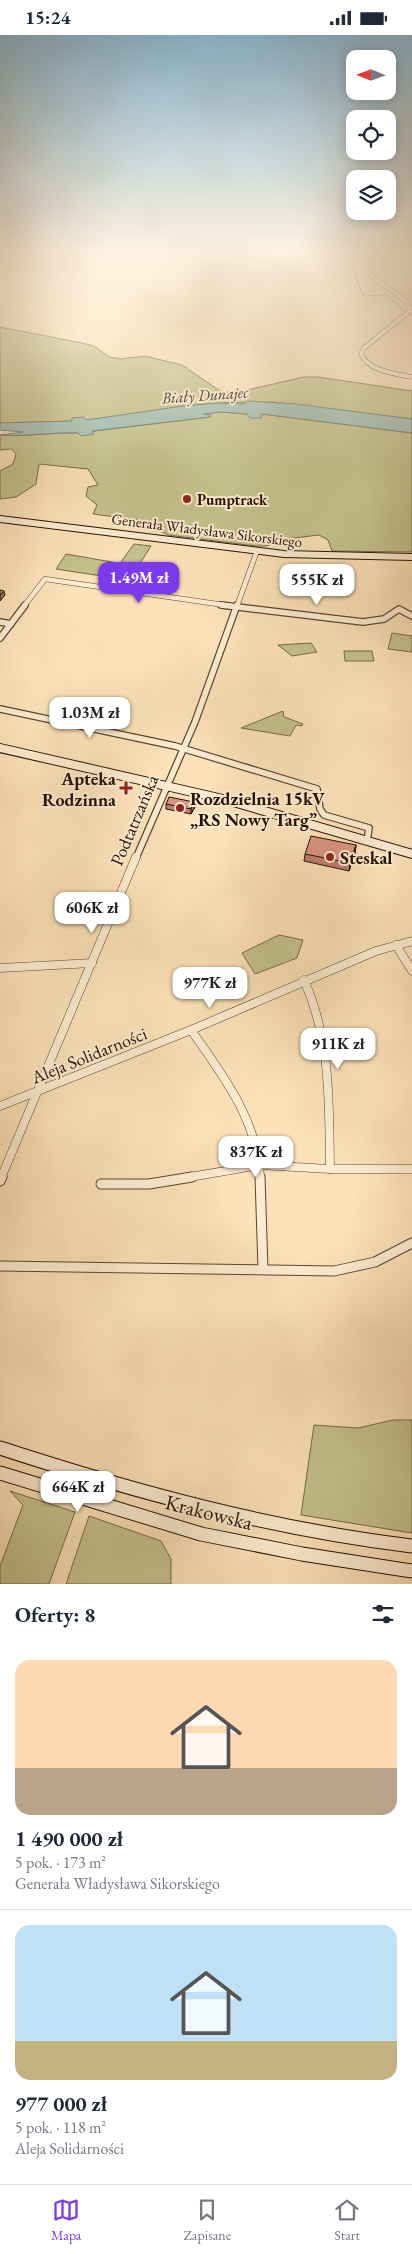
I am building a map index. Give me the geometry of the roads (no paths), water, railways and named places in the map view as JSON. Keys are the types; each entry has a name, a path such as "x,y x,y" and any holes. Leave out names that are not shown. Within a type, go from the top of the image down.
{"street":[{"path":"395,324 364,347 360,352 360,357 364,362 375,367 412,377"},
{"name":"Generała Władysława Sikorskiego","path":"0,519 257,551 302,555 412,557"},
{"name":"Podtatrzańska","path":"0,1181 166,784 184,748 257,551"},
{"path":"0,638 45,579 170,599 363,622 384,619 399,609 412,616"},
{"path":"0,622 11,624"},
{"path":"0,709 184,748 317,789 320,809 324,815 369,829 367,841"},
{"path":"0,748 166,784 412,854"},
{"name":"Aleja Solidarności","path":"0,1106 190,1030 304,980 396,945 412,941"},
{"path":"396,945 412,971"},
{"path":"0,968 92,963"},
{"path":"304,980 310,991 322,1039 328,1084 330,1169"},
{"path":"190,1030 236,1095 260,1165 262,1269"},
{"path":"101,1184 149,1183 260,1165 330,1169 412,1169"},
{"path":"0,1266 334,1271 368,1267 399,1252 412,1243"},
{"name":"Krakowska","path":"0,1448 124,1487 246,1518 309,1531 412,1546"},
{"name":"Krakowska","path":"0,1473 201,1534 302,1554 412,1571"}],"water":[{"path":"248,401 296,404 412,419 412,433 262,414 261,418 250,418 247,414 221,412 204,414 211,415 210,417 92,431 94,434 81,436 78,433 0,435 23,432 0,430 0,423 72,421 72,418 84,417 86,420 183,406 219,403 243,404"}],"place":[{"name":"Pumptrack","path":"187,499"},
{"name":"Apteka Rodzinna","path":"126,788"},
{"name":"Rozdzielnia 15kV „RS Nowy Targ”","path":"180,808"},
{"name":"Steskal","path":"330,857"}],"water label":[{"name":"Biały Dunajec","path":"205,395"}]}
